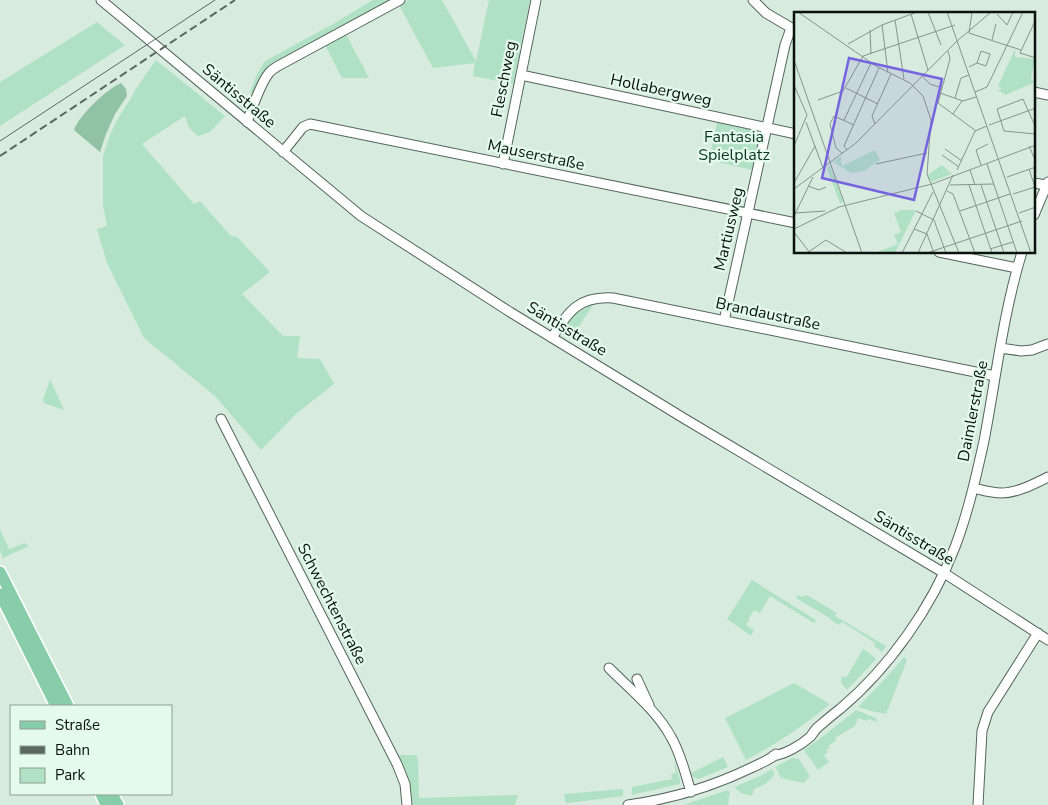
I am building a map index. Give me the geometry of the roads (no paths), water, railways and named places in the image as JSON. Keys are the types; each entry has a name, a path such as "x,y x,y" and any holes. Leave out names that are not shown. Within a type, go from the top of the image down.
{"main road":[{"path":"0,572 67,705"},
{"path":"0,594 56,705"}],"street":[{"name":"Säntisstraße","path":"101,0 361,216 552,338 944,573 1048,640"},
{"path":"247,122 259,91 270,72 400,0"},
{"name":"Fleschweg","path":"503,164 536,0"},
{"path":"753,0 766,13 793,29"},
{"name":"Martiusweg","path":"724,320 786,41 793,29"},
{"name":"Hollabergweg","path":"520,75 794,134"},
{"name":"Mauserstraße","path":"283,152 303,126 310,124 794,223"},
{"path":"1036,210 1047,184"},
{"path":"949,254 1017,268"},
{"name":"Daimlerstraße","path":"628,805 691,792 738,774 798,745 810,737 814,730 848,702 873,677 907,635 944,573 963,525 984,440 1000,348 1021,254"},
{"name":"Brandaustraße","path":"552,338 564,318 574,308 586,301 603,297 995,376"},
{"path":"1000,348 1021,351 1048,344"},
{"name":"Schwechtenstraße","path":"222,419 397,764 405,784 407,805"},
{"path":"973,488 1008,493 1048,478"},
{"path":"978,805 982,731 986,715 1038,633"},
{"path":"609,668 652,712 671,737 681,759 691,792"},
{"path":"637,679 652,712"}],"tram line":[{"path":"0,141 215,0"}],"railway":[{"path":"0,156 235,0"}],"park label":[{"name":"Fantasia Spielplatz","path":"734,146"}]}
